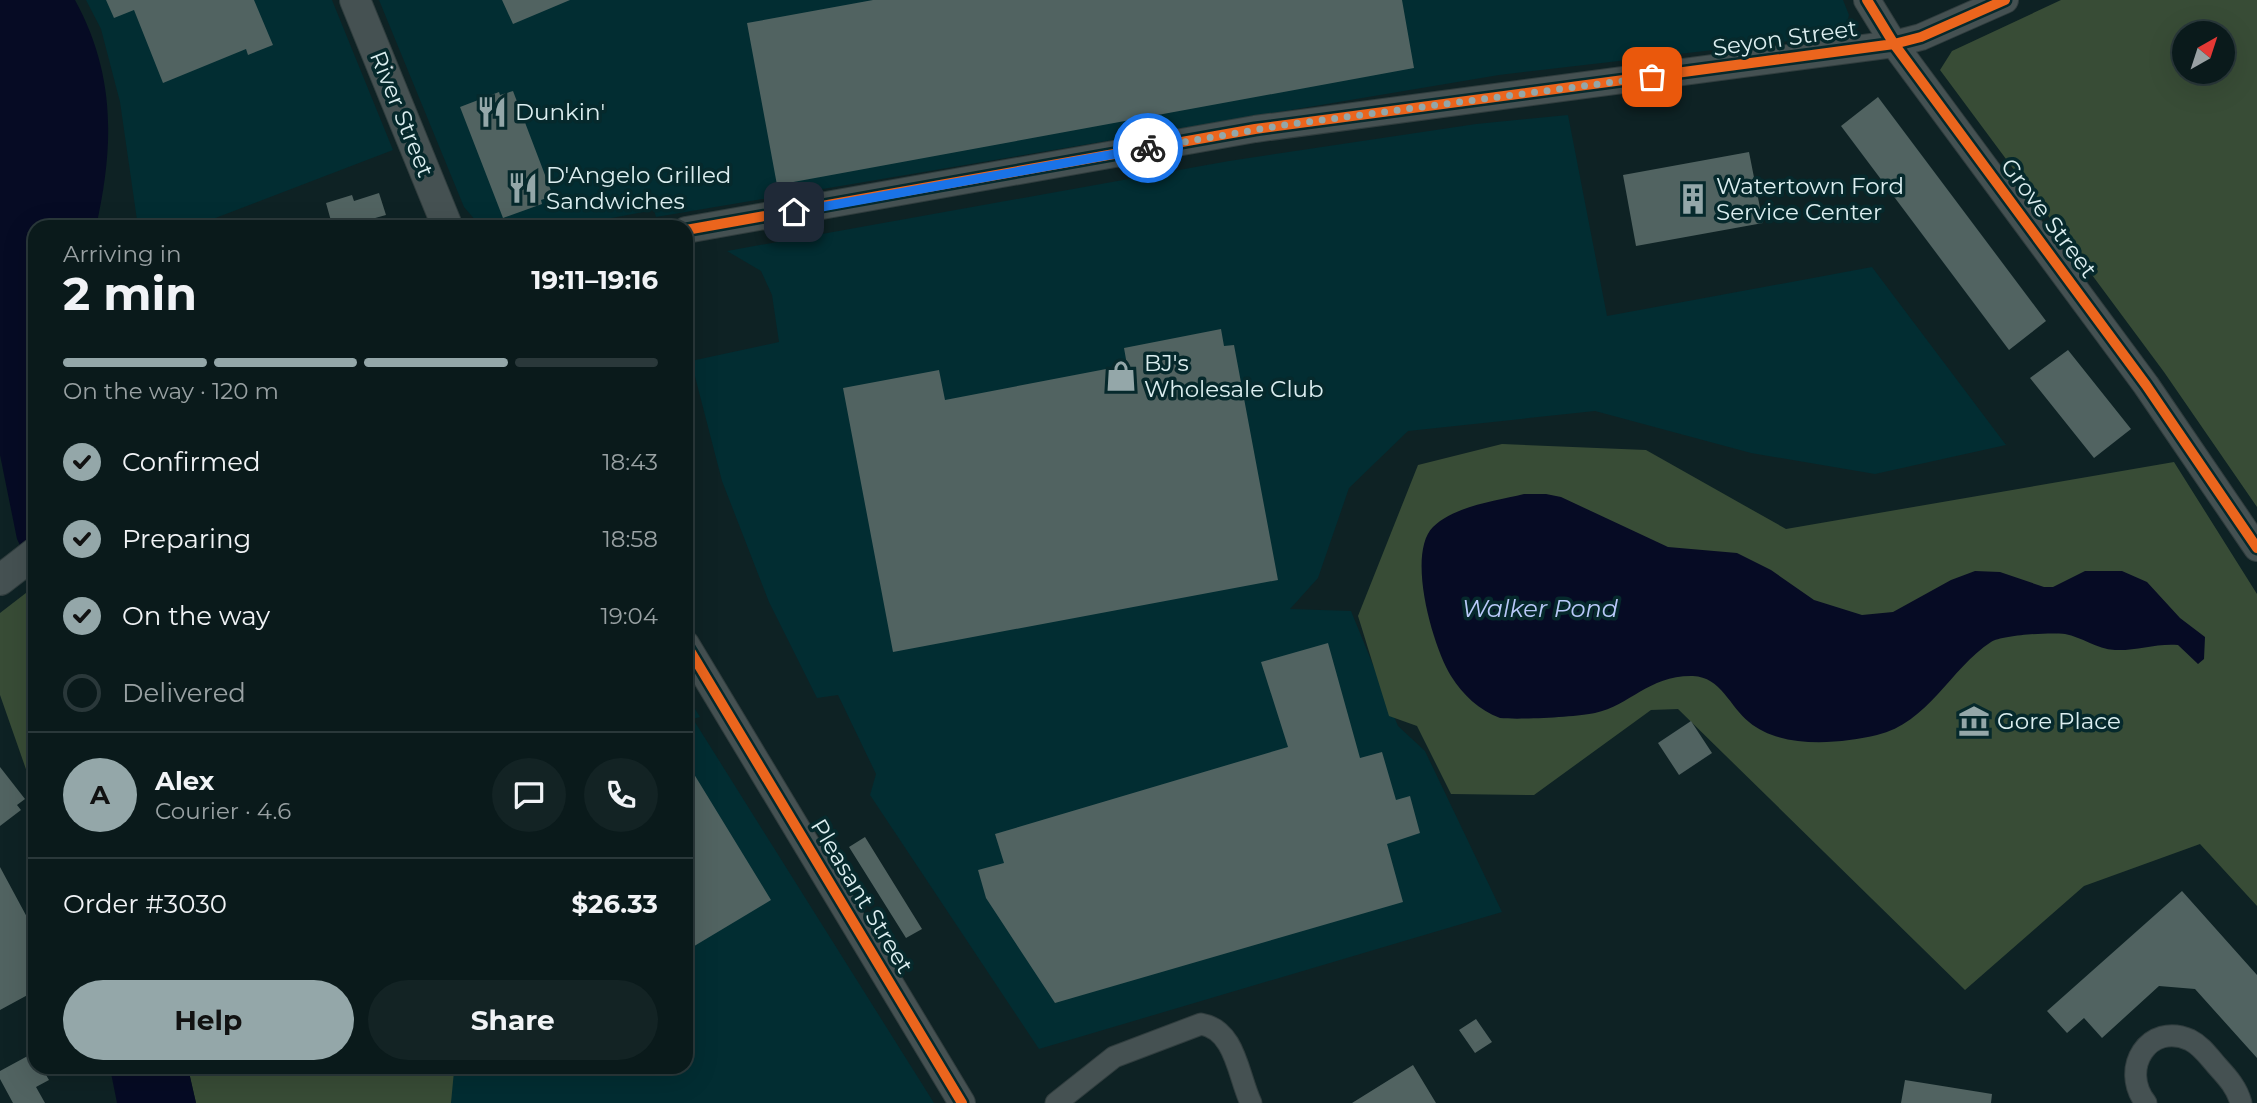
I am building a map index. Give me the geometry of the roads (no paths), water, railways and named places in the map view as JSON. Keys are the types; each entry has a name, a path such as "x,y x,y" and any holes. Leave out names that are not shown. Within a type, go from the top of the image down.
{"main road":[{"name":"River Street","path":"355,0 445,220"},
{"path":"0,580 28,558"}],"street":[{"name":"Grove Street","path":"1867,0 1894,44 2199,459 2257,548"},
{"name":"Seyon Street","path":"693,229 1242,131 1894,44 1921,37 2005,0"},
{"name":"Pleasant Street","path":"693,656 962,1103"},
{"path":"1056,1103 1102,1063 1201,1024 1225,1037 1251,1103"},
{"path":"2146,1103 2134,1078 2138,1058 2155,1040 2179,1036 2203,1050 2233,1084 2241,1103"}],"water":[{"path":"0,0 75,0 98,56 104,83 108,111 106,168 97,220 28,220 28,562 17,539 0,455"},
{"name":"Walker Pond","path":"1524,494 1561,497 1668,547 1737,553 1771,570 1814,600 1862,615 1893,612 1951,580 1975,571 2000,572 2044,587 2053,587 2085,571 2122,571 2147,582 2180,618 2205,637 2204,659 2198,664 2178,645 2115,650 2065,634 2005,638 1991,642 1976,653 1911,719 1895,729 1877,735 1845,741 1794,740 1762,731 1742,716 1718,687 1703,678 1693,676 1664,680 1619,704 1595,713 1548,718 1500,718 1485,711 1466,696 1444,662 1425,601 1422,558 1425,540 1433,527 1442,520 1476,505"},
{"path":"111,1074 189,1074 196,1103 117,1103"}],"place":[{"name":"Dunkin'","path":"492,112"},
{"name":"D'Angelo Grilled Sandwiches","path":"523,188"},
{"name":"Watertown Ford Service Center","path":"1693,199"},
{"name":"BJ's Wholesale Club","path":"1121,376"},
{"name":"Gore Place","path":"1974,721"}]}
